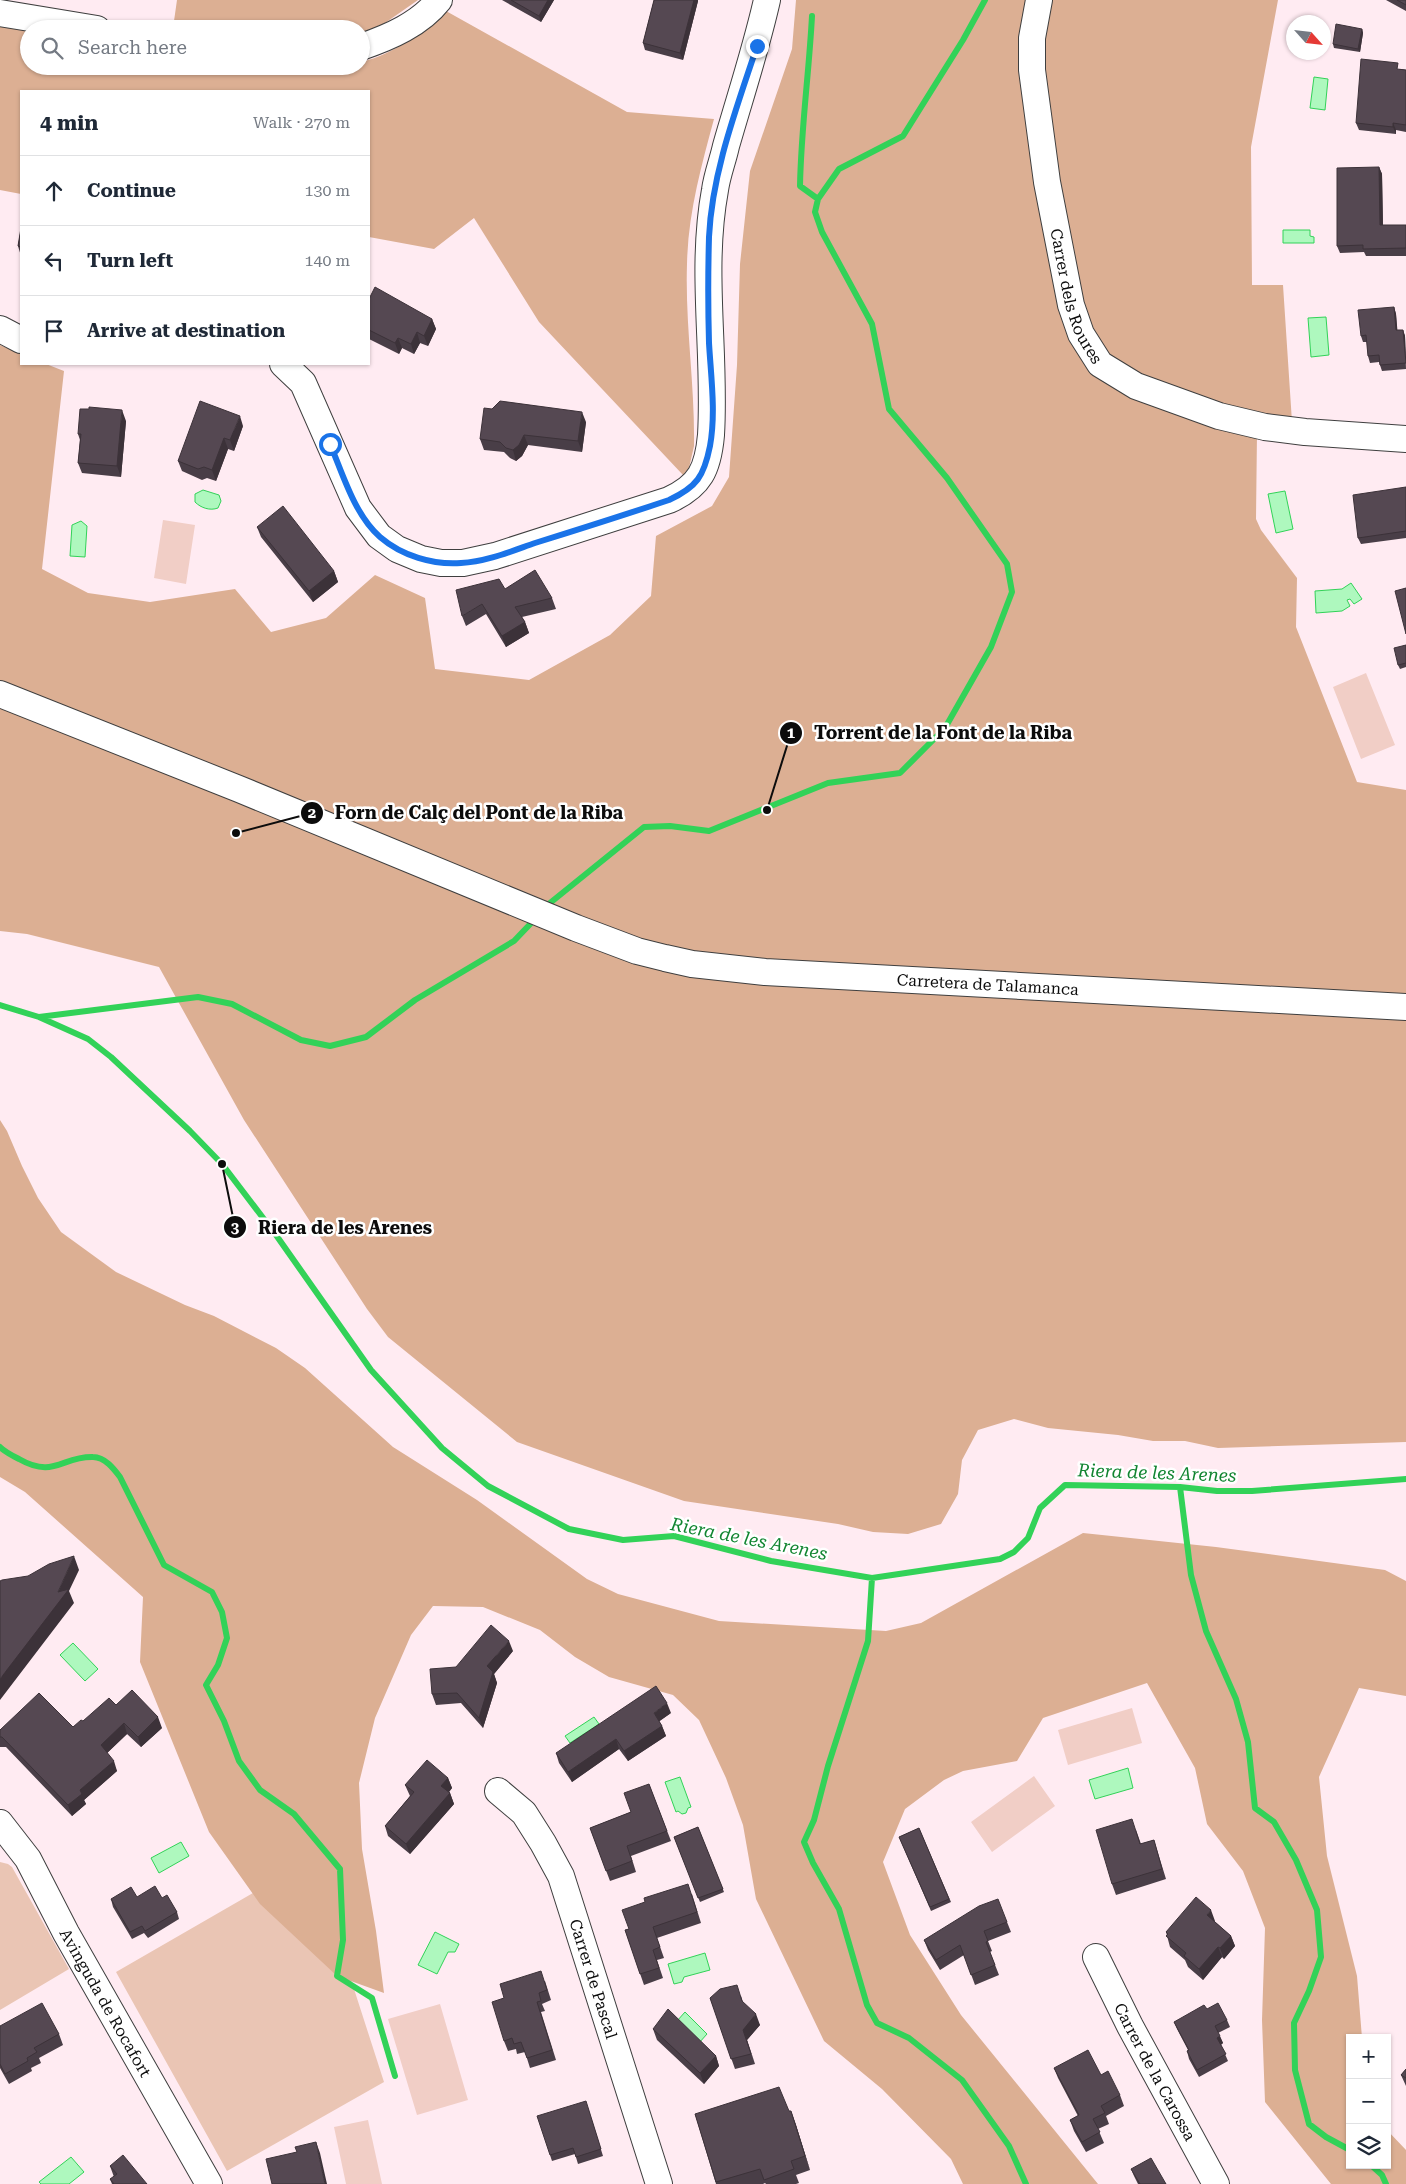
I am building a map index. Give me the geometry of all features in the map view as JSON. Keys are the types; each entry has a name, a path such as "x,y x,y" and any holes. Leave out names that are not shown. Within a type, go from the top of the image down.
{"street":[{"path":"370,44 409,26 439,0"},
{"path":"284,365 303,383 358,508 379,536 397,549 421,559 441,563 463,563 495,556 669,500 687,492 702,476 710,445 712,405 709,334 709,236 715,189 736,112 757,46 767,0"},
{"name":"Carrer dels Roures","path":"1038,0 1032,38 1032,70 1047,182 1071,305 1081,334 1100,364 1136,386 1219,416 1265,427 1305,432 1406,439"},
{"path":"0,13 42,20"},
{"path":"0,329 20,339"},
{"name":"Carretera de Talamanca","path":"0,694 240,789 494,896 637,951 665,958 692,964 765,972 1406,1007"},
{"name":"Carrer de Pascal","path":"498,1791 524,1813 543,1843 560,1876 659,2184"},
{"name":"Avinguda de Rocafort","path":"1,1826 28,1859 66,1933 210,2184"},
{"name":"Carrer de la Carossa","path":"1096,1957 1130,2026 1216,2184"}],"shaded area":[{"path":"177,0 418,0 385,23 370,30 370,20 174,20"},
{"path":"796,0 1278,0 1251,147 1252,285 1283,285 1292,422 1257,433 1256,519 1261,530 1297,578 1296,627 1357,782 1406,790 1406,1442 1218,1448 1185,1441 1153,1441 1118,1435 1048,1428 1014,1419 978,1430 962,1460 958,1494 941,1524 908,1534 873,1532 838,1524 684,1501 517,1442 388,1337 367,1309 244,1120 159,967 27,934 0,931 0,345 20,354 20,365 49,365 64,371 42,569 88,593 150,602 235,589 271,632 326,618 375,575 425,598 435,669 529,680 610,635 651,596 656,536 712,506 729,477 737,365 740,264 750,171 792,49"},
{"path":"446,11 627,112 714,119 696,191 688,245 687,310 694,446 689,468 683,475 539,322 474,218 434,249 370,237 370,90 20,90 20,194 0,190 0,26 20,29 20,75 370,75 370,59 385,54 407,42"},
{"path":"1314,77 1328,79 1325,110 1310,108"},
{"path":"1283,230 1310,230 1310,236 1314,237 1314,243 1283,243"},
{"path":"1326,317 1329,355 1311,357 1308,318"},
{"path":"203,490 219,495 221,501 218,508 206,508 195,502 195,494"},
{"path":"1285,491 1293,529 1276,533 1268,494"},
{"path":"163,520 195,525 186,584 154,578"},
{"path":"81,521 87,526 85,557 70,556 72,525"},
{"path":"1351,583 1362,599 1354,604 1350,599 1347,600 1350,606 1342,611 1316,613 1315,591 1342,589"},
{"path":"1366,673 1395,745 1361,759 1333,687"},
{"path":"0,1120 38,1198 61,1232 116,1272 185,1305 214,1316 276,1348 305,1368 393,1447 477,1500 587,1579 618,1594 719,1621 886,1631 921,1623 1083,1533 1216,1547 1385,1570 1406,1581 1406,1696 1359,1688 1319,1777 1327,1856 1357,1976 1362,2034 1346,2034 1346,2169 1391,2169 1391,2134 1406,2150 1406,2184 1331,2184 1265,2102 1262,2020 1265,1928 1243,1871 1207,1824 1195,1768 1147,1683 1043,1718 1017,1761 963,1771 944,1780 905,1809 883,1862 910,1935 961,2015 1098,2184 963,2184 951,2159 882,2089 824,2041 756,1899 743,1825 726,1778 699,1720 673,1695 609,1677 575,1657 540,1630 483,1607 433,1606 411,1635 375,1718 359,1783 362,1849 384,1993 337,1976 260,1904 209,1832 140,1662 143,1597 25,1492 0,1477"},
{"path":"73,1643 98,1669 85,1681 60,1655"},
{"path":"1132,1708 1142,1743 1068,1765 1058,1730"},
{"path":"594,1717 599,1724 570,1743 565,1736"},
{"path":"1128,1768 1133,1788 1095,1799 1089,1780"},
{"path":"1034,1776 1055,1806 992,1852 971,1822"},
{"path":"680,1777 691,1807 688,1808 686,1813 682,1814 678,1811 676,1812 665,1782"},
{"path":"181,1842 189,1856 159,1873 151,1858"},
{"path":"0,1862 12,1867 69,1969 0,2010"},
{"path":"300,1866 345,1961 384,2082 227,2171 116,1972"},
{"path":"435,1932 459,1944 455,1952 448,1952 437,1974 418,1965"},
{"path":"705,1953 710,1970 684,1977 682,1982 674,1984 668,1964"},
{"path":"440,2004 468,2100 417,2115 388,2019"},
{"path":"685,2012 707,2034 699,2043 677,2021"},
{"path":"368,2120 382,2184 346,2184 334,2127"},
{"path":"71,2157 84,2172 69,2184 41,2184 39,2182"}],"building":[{"path":"511,0 548,0 539,16"},
{"path":"654,0 694,0 680,53 643,43"},
{"path":"1397,0 1406,0 1406,5"},
{"path":"1336,24 1362,29 1358,49 1333,44"},
{"path":"1361,59 1398,63 1397,69 1406,70 1406,125 1393,123 1393,127 1356,123"},
{"path":"1379,167 1380,225 1406,225 1406,248 1363,249 1363,245 1337,246 1337,168"},
{"path":"375,287 432,319 424,336 417,332 411,344 398,338 395,343 370,330 370,297"},
{"path":"1394,307 1396,330 1403,330 1406,363 1380,365 1379,355 1368,356 1366,335 1361,336 1358,310"},
{"path":"200,401 240,416 230,440 224,438 212,470 204,467 198,469 178,461"},
{"path":"500,401 582,412 578,441 524,435 519,445 513,450 506,448 500,442 480,439 484,408 492,409"},
{"path":"89,407 122,410 117,466 78,463 81,434 78,434 80,409 89,409"},
{"path":"1406,487 1406,531 1358,538 1353,495"},
{"path":"283,506 334,571 309,591 257,527"},
{"path":"535,570 552,598 515,607 525,622 502,636 482,604 462,616 456,590 499,579 505,589"},
{"path":"1406,588 1406,634 1395,591"},
{"path":"1406,645 1406,663 1398,665 1394,648"},
{"path":"74,1556 58,1592 69,1589 0,1679 0,1581 28,1576 49,1564"},
{"path":"491,1625 509,1641 487,1666 493,1672 479,1718 457,1693 432,1694 430,1669 456,1667"},
{"path":"656,1686 667,1703 654,1713 662,1726 624,1751 616,1739 568,1772 556,1753"},
{"path":"132,1690 158,1717 138,1737 124,1723 101,1745 114,1761 80,1790 82,1794 68,1805 0,1737 0,1730 39,1693 73,1727 81,1720 83,1721 109,1698 116,1705"},
{"path":"427,1760 448,1778 441,1786 450,1793 406,1844 385,1826 414,1792 405,1785"},
{"path":"649,1784 667,1831 627,1846 632,1861 606,1871 590,1828 631,1812 624,1793"},
{"path":"1132,1819 1140,1844 1154,1840 1162,1869 1112,1884 1096,1830"},
{"path":"698,1827 723,1889 698,1898 674,1837"},
{"path":"919,1828 949,1899 930,1907 899,1837"},
{"path":"688,1884 697,1912 653,1927 660,1947 653,1950 659,1968 640,1974 625,1930 629,1929 622,1910 645,1902 644,1898"},
{"path":"155,1886 162,1898 167,1895 177,1912 145,1931 142,1926 130,1932 111,1899 131,1887 137,1897"},
{"path":"1196,1897 1211,1910 1207,1915 1231,1936 1220,1948 1218,1947 1199,1969 1184,1956 1186,1953 1166,1936 1168,1934 1166,1932"},
{"path":"998,1899 1007,1922 984,1931 995,1965 971,1975 960,1945 936,1960 924,1940 979,1906"},
{"path":"541,1971 547,1990 539,1993 541,2001 537,2002 552,2050 527,2058 521,2042 514,2044 512,2038 504,2041 492,2002 504,1998 500,1984"},
{"path":"737,1985 742,2001 756,2014 743,2030 751,2054 731,2059 710,1998 720,1989"},
{"path":"42,2003 59,2034 34,2048 37,2052 27,2058 28,2061 5,2074 0,2064 0,2026"},
{"path":"1218,2003 1227,2020 1215,2026 1220,2036 1217,2038 1226,2054 1197,2070 1174,2022 1204,2005 1207,2009"},
{"path":"668,2009 716,2056 700,2073 653,2029"},
{"path":"1088,2050 1101,2075 1108,2071 1120,2095 1101,2106 1105,2113 1093,2119 1100,2132 1082,2142 1070,2120 1079,2115 1054,2068"},
{"path":"1406,2069 1406,2078 1401,2075"},
{"path":"779,2087 789,2111 791,2111 805,2156 791,2161 794,2169 764,2180 760,2169 716,2182 695,2114"},
{"path":"586,2101 601,2149 576,2157 573,2148 550,2155 537,2116"},
{"path":"316,2142 325,2184 272,2184 266,2159 297,2152 295,2147"},
{"path":"123,2155 147,2184 114,2184 110,2179 117,2174 110,2166"},
{"path":"1151,2158 1166,2184 1140,2184 1131,2169"}],"waterway":[{"path":"545,907 644,827 670,826 709,831 828,783 900,773 945,728 991,647 1012,592 1007,564 947,478 889,409 872,324 822,232 815,212 818,199 839,169 903,136 963,40 985,0"},
{"path":"812,16 800,186 818,199"},
{"path":"39,1017 198,997 232,1004 301,1040 330,1046 366,1037 415,1000 514,941 535,919"},
{"name":"Riera de les Arenes","path":"0,1005 39,1017 88,1039 111,1057 190,1131 222,1164 276,1235 371,1370 442,1448 488,1486 569,1529 623,1540 674,1536 771,1561 872,1578 1000,1559 1014,1552 1028,1538 1040,1508 1065,1485 1180,1487 1217,1491 1252,1491 1406,1479"},
{"path":"0,1447 31,1465 41,1467 50,1467 82,1458 93,1457 105,1461 120,1477 164,1565 212,1592 222,1612 227,1638 218,1665 206,1685 224,1721 239,1761 260,1790 294,1814 340,1869 343,1940 337,1976 372,1998 395,2076"},
{"path":"1180,1487 1191,1575 1206,1631 1236,1699 1248,1742 1255,1808 1274,1822 1296,1860 1317,1910 1321,1957 1309,1991 1294,2023 1295,2070 1309,2124 1326,2137 1346,2148"},
{"path":"872,1578 868,1641 828,1766 814,1820 804,1842 813,1863 839,1909 867,2005 877,2023 909,2038 962,2080 1009,2146 1026,2184"},
{"path":"1375,2169 1382,2175 1386,2184"}],"place":[{"name":"Torrent de la Font de la Riba","path":"767,810"},
{"name":"Forn de Calç del Pont de la Riba","path":"236,833"},
{"name":"Riera de les Arenes","path":"222,1164"}],"route":[{"path":"330,444 358,508 379,536 397,549 421,559 441,563 463,563 495,556 669,500 687,492 702,476 710,445 712,405 708,305 709,236 715,189 736,112 757,46"}]}
